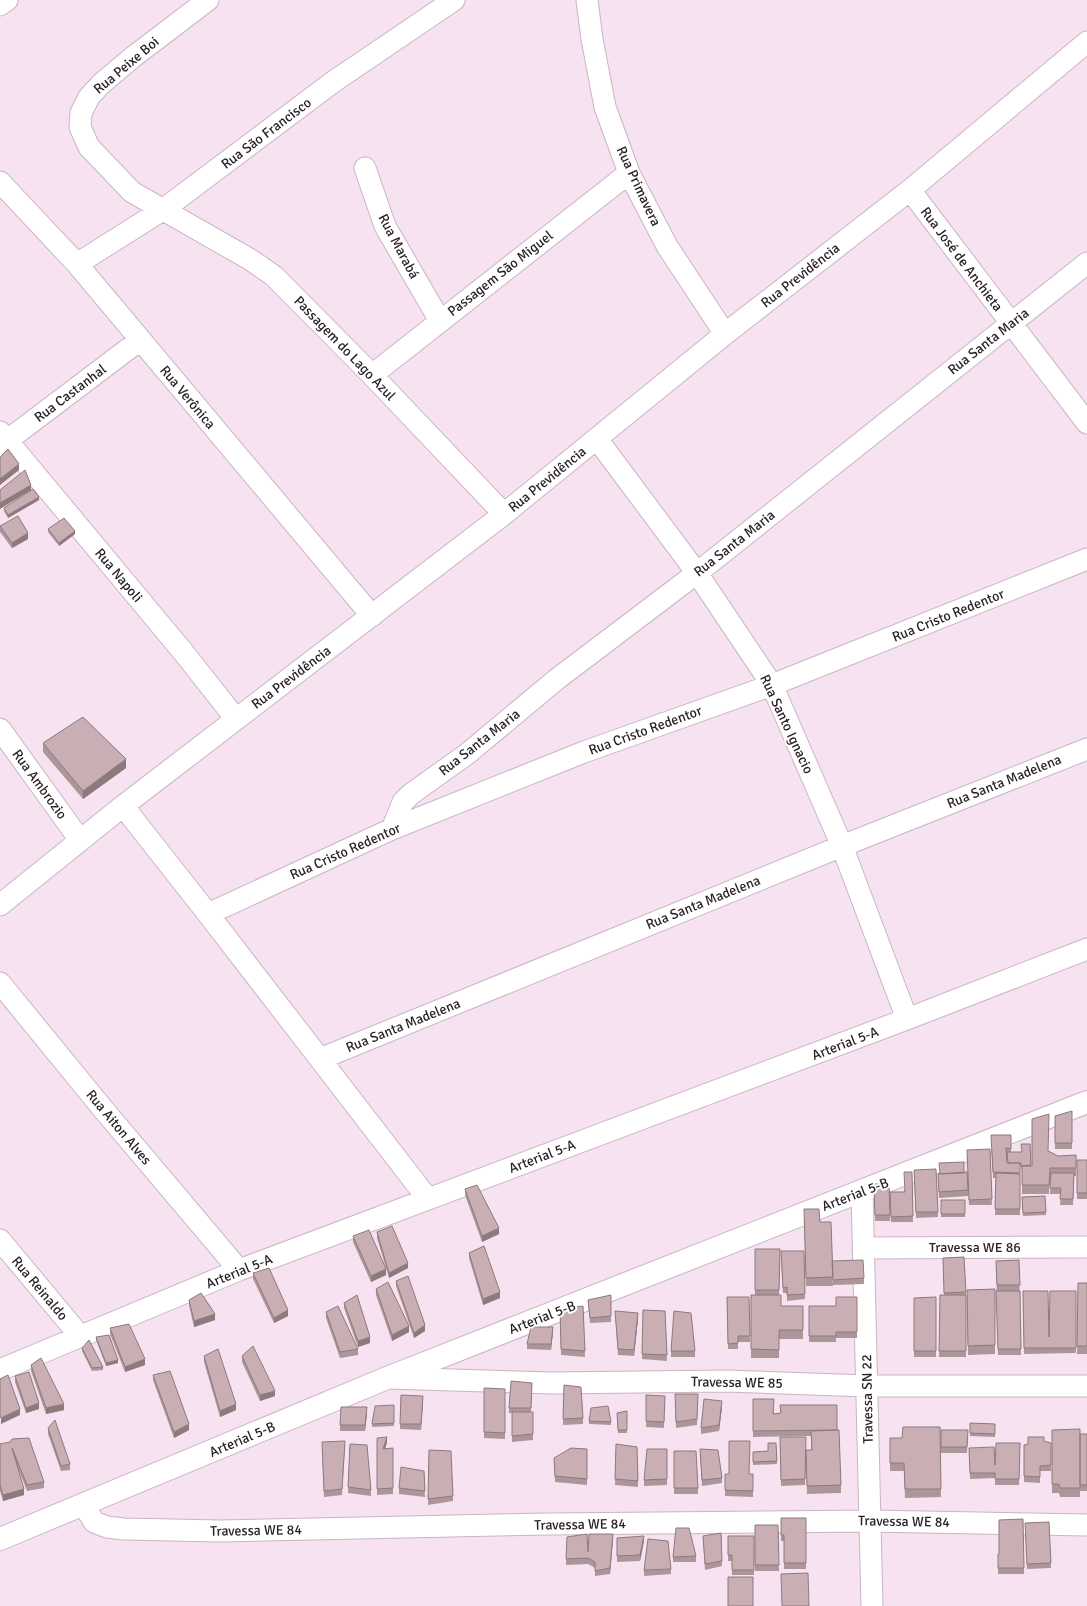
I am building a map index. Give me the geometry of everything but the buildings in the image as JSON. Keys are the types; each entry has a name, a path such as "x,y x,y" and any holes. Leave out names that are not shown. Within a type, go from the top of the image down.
{"main road":[{"name":"Arterial 5-B","path":"0,1540 387,1378 1087,1102"}],"street":[{"path":"0,6 7,0"},
{"name":"Rua Peixe Boi","path":"164,209 132,192 90,148 80,128 81,113 89,97 101,84 133,57 208,0"},
{"name":"Rua Primavera","path":"587,0 592,39 605,107 629,173 667,246 725,334"},
{"name":"Rua São Francisco","path":"77,264 164,209 333,82 450,1"},
{"name":"Rua Previdência","path":"0,906 123,806 504,514 725,334 910,190 1087,42"},
{"name":"Rua Marabá","path":"365,168 385,226 440,321"},
{"name":"Passagem São Miguel","path":"372,375 629,173"},
{"name":"Rua Verônica","path":"0,182 77,264 372,616"},
{"name":"Rua José de Anchieta","path":"910,190 1087,423"},
{"name":"Passagem do Lago Azul","path":"164,209 251,260 274,276 372,375 504,514"},
{"name":"Rua Santa Maria","path":"392,829 403,802 411,794 467,754 557,680 697,573 1087,264"},
{"name":"Rua Castanhal","path":"2,440 140,340"},
{"name":"Rua Santo Ignacio","path":"597,439 697,573 772,685 842,846 907,1019"},
{"name":"Rua Napoli","path":"2,440 184,653 236,719"},
{"name":"Rua Cristo Redentor","path":"208,914 392,829 584,752 772,685 1087,559"},
{"name":"Rua Ambrozio","path":"0,729 80,840"},
{"name":"Rua Santa Madelena","path":"320,1058 1087,748"},
{"path":"123,806 428,1199"},
{"name":"Arterial 5-A","path":"0,1370 240,1270 907,1019 1087,949"},
{"name":"Rua Aiton Alves","path":"0,982 103,1108 240,1270"},
{"name":"Travessa SN 22","path":"862,1191 872,1606"},
{"name":"Rua Reinaldo","path":"0,1240 80,1336"},
{"name":"Travessa WE 86","path":"863,1248 1087,1247"},
{"name":"Travessa WE 85","path":"387,1378 552,1383 752,1382 867,1386 1087,1386"},
{"name":"Travessa WE 84","path":"84,1505 94,1522 108,1527 124,1529 220,1531 549,1524 870,1521 1087,1524"}]}
